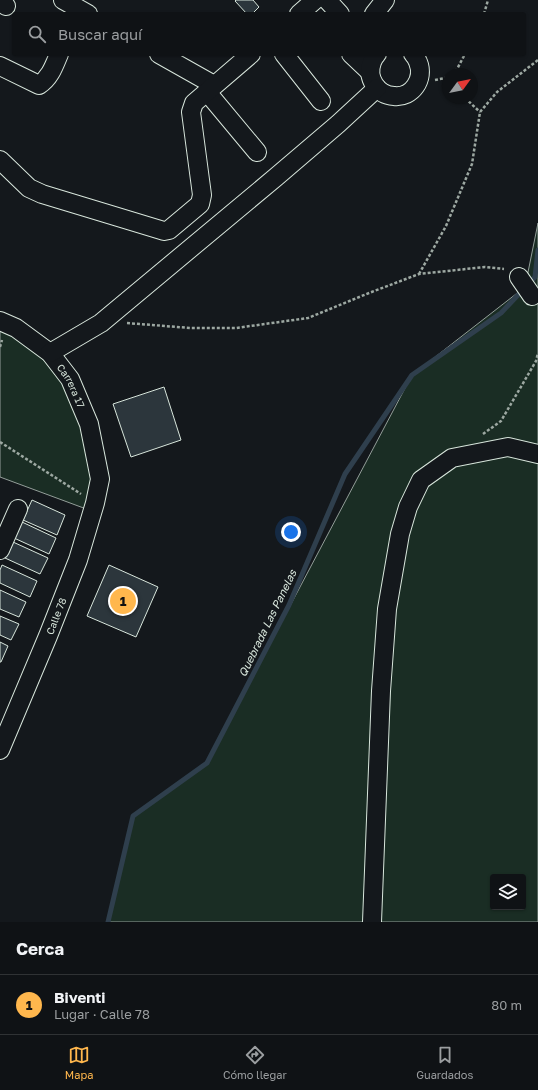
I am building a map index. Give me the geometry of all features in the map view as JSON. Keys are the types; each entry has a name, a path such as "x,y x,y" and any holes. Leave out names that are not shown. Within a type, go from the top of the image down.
{"street":[{"path":"63,0 81,12"},
{"path":"327,0 338,12"},
{"path":"376,12 385,0"},
{"path":"0,66 31,83 39,85 44,82 49,75 58,56"},
{"path":"161,56 211,89 257,152"},
{"path":"0,160 29,188 42,194 164,231 169,230 200,204 202,195 191,112 194,103 249,56"},
{"path":"286,56 321,100"},
{"path":"354,56 384,94 394,96 404,95 412,90 418,82 420,72 419,63 414,56"},
{"path":"50,353 101,323 276,178 338,124 373,80 372,62 376,56"},
{"path":"519,277 532,296"},
{"name":"Carrera 17","path":"0,321 16,328 50,353 70,379 89,424 100,479"},
{"path":"372,922 381,691 387,609 400,534 408,507 421,480 452,458 508,447 538,454"},
{"name":"Calle 78","path":"0,750 78,560 95,503 100,479"},
{"path":"0,550 18,509"}],"path":[{"path":"485,12 488,0"},
{"path":"458,68 464,56"},
{"path":"419,274 446,226 472,164 480,112 497,92 538,60"},
{"path":"471,104 480,112"},
{"path":"101,323 134,323 190,328 236,328 308,318 419,274 485,267 508,269 519,277"},
{"path":"483,435 501,421 536,361 538,353"},
{"path":"0,442 84,496"}],"green space":[{"path":"538,223 538,922 108,922 133,816 207,763 412,375 525,287"},
{"path":"0,326 46,357 66,383 85,427 92,481 89,510 0,477"}],"building":[{"path":"253,0 259,7 254,12 245,12 235,1"},
{"path":"164,387 181,440 131,457 113,404"},
{"path":"32,500 65,515 57,535 23,520"},
{"path":"22,522 56,538 49,554 14,538"},
{"path":"13,542 48,558 40,574 5,558"},
{"path":"2,565 37,581 30,597 0,583 0,570"},
{"path":"109,565 158,587 136,637 87,616"},
{"path":"0,590 26,602 19,617 0,609"},
{"path":"0,616 19,624 11,640 0,635"},
{"path":"0,642 8,646 1,662 0,662"}],"waterway":[{"name":"Quebrada Las Panelas","path":"108,922 133,816 207,763 289,605 345,474 412,375 501,313 535,277 538,250"}],"place":[{"name":"Biventi","path":"123,601"}]}
